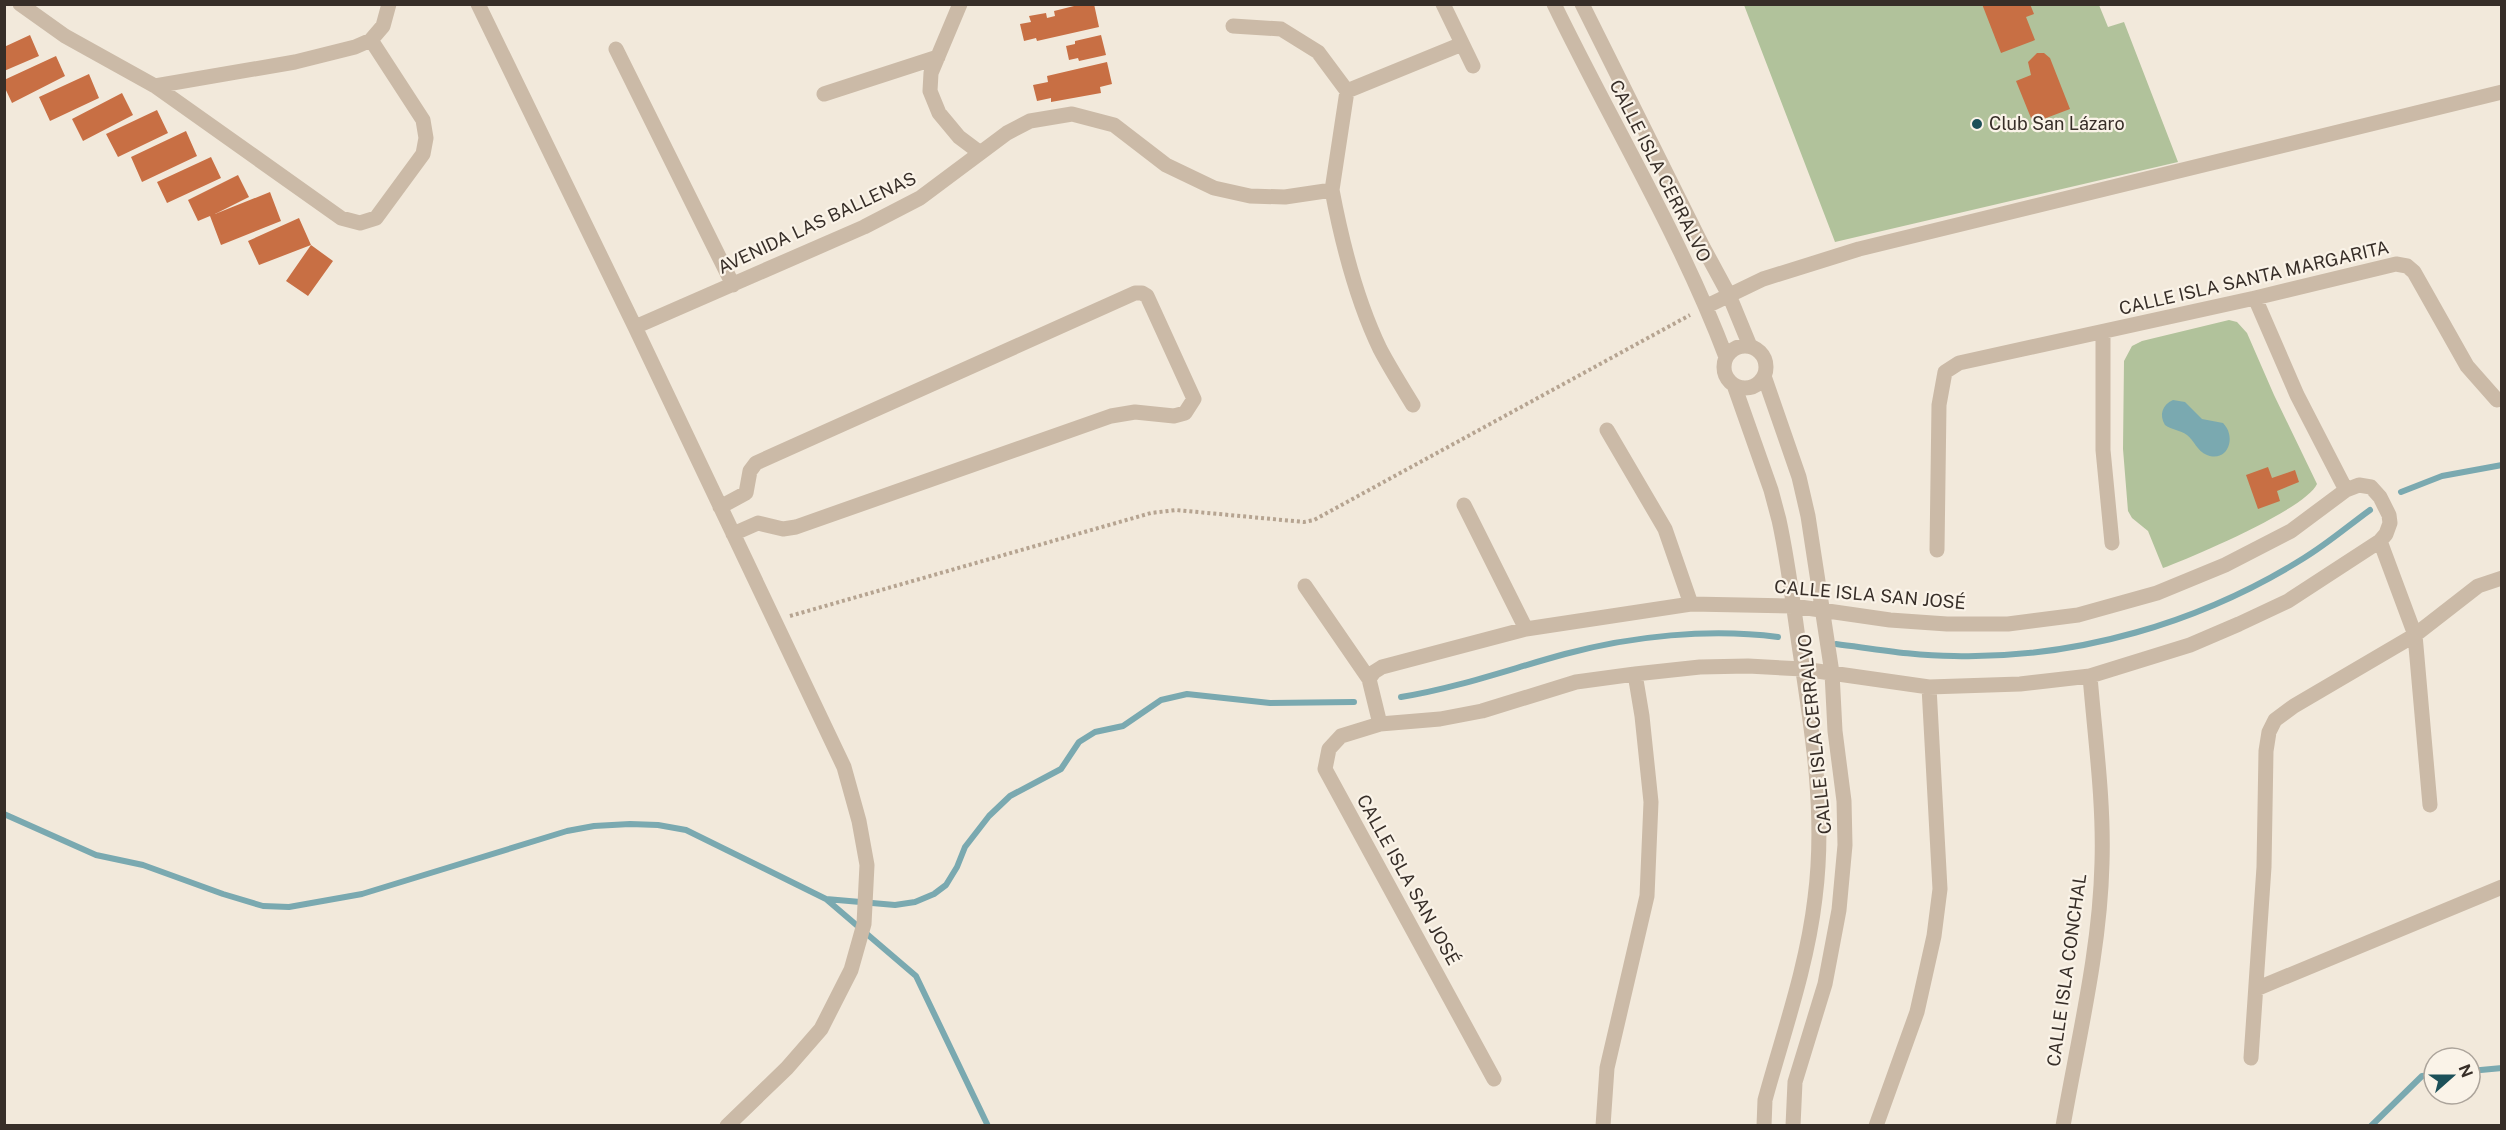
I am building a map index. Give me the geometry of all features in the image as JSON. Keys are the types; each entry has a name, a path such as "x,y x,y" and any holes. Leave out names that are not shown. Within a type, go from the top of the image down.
{"street":[{"path":"20,4 65,36 155,86 341,218 360,222 376,218 423,154 426,138 423,120 371,40"},
{"path":"155,86 295,62 355,47 371,40 383,26 389,4"},
{"path":"478,4 774,620 847,778 860,821 867,865 864,924 851,970 821,1029 787,1068 727,1125"},
{"path":"960,4 931,73 930,91 939,112 959,137 980,152"},
{"path":"1443,4 1473,66"},
{"name":"CALLE ISLA CERRALVO","path":"1554,4 1707,306 1726,357"},
{"name":"CALLE ISLA CERRALVO","path":"1582,4 1729,295 1750,346"},
{"path":"1233,26 1281,29 1318,51 1347,91 1332,190 1341,235 1359,294 1380,348 1413,405"},
{"path":"1347,91 1462,44"},
{"path":"616,49 733,285"},
{"path":"824,94 938,57"},
{"path":"1707,306 1763,279 1860,249 2502,92"},
{"name":"AVENIDA LAS BALLENAS","path":"635,327 864,227 920,198 1007,133 1030,121 1072,114 1114,125 1166,165 1214,188 1250,196 1285,197 1332,190"},
{"name":"CALLE ISLA SANTA MARGARITA","path":"1937,550 1939,405 1942,381 1945,372 1951,366 2396,264 2407,266 2414,272 2467,366 2497,400"},
{"path":"720,507 746,493 750,471 756,462 1136,293 1147,296 1194,399 1185,413 1174,416 1136,412 1111,416 796,527 783,529 758,523 733,534"},
{"path":"2254,298 2296,395 2346,490 2359,485 2371,487 2380,497 2390,523 2386,534 2380,541 2415,635 2430,805"},
{"path":"2103,332 2103,450 2112,543"},
{"path":"1740,345 1750,346 1764,357 1766,367 1759,383 1742,388 1734,385 1724,373 1726,357 1731,350 1740,345"},
{"name":"CALLE ISLA CERRALVO","path":"1764,376 1799,477 1808,516 1832,674 1835,731 1844,801 1845,845 1839,910 1826,984 1795,1082 1792,1125"},
{"name":"CALLE ISLA CERRALVO","path":"1734,385 1777,510 1786,555 1818,783 1815,897 1806,952 1765,1100 1764,1125"},
{"path":"1607,430 1665,529 1691,604"},
{"name":"CALLE ISLA SAN JOSÉ","path":"1368,679 1382,667 1526,629 1691,604 1822,608 1890,620 1947,624 2008,624 2078,615 2157,593 2224,565 2291,531 2346,490"},
{"path":"1464,505 1526,629"},
{"name":"CALLE ISLA SAN JOSÉ","path":"1494,1078 1325,769 1329,749 1341,736 1380,724 1440,719 1482,711 1576,682 1700,667 1748,666 1803,669 1929,687 2020,684 2090,676 2190,645 2239,624 2288,601 2380,541"},
{"path":"2251,1058 2264,867 2266,751 2269,732 2275,720 2294,706 2415,635 2478,586 2502,579"},
{"path":"1305,586 1368,679 1380,724"},
{"path":"1603,1125 1607,1068 1647,896 1651,802 1635,674"},
{"name":"CALLE ISLA CONCHAL","path":"2063,1125 2097,927 2102,863 2101,804 2090,676"},
{"path":"1876,1125 1917,1012 1934,936 1940,889 1929,687"},
{"path":"2256,990 2502,887"}],"path":[{"path":"774,620 1151,513 1176,510 1304,522 1314,520 1707,306"}],"green space":[{"name":"Club San Lázaro","path":"1744,5 2099,5 2108,27 2124,22 2178,162 1835,242"},
{"path":"2229,320 2237,322 2247,333 2317,484 2308,494 2271,519 2163,568 2148,531 2132,518 2128,511 2123,449 2124,361 2132,346 2142,341"}],"water":[{"path":"2173,400 2185,402 2202,419 2223,423 2230,441 2225,452 2214,456 2207,455 2187,435 2165,425 2162,418 2163,411 2166,405"}],"building":[{"path":"1082,4 1094,4 1099,27 1037,41 1036,38 1024,41 1020,24 1031,22 1029,16 1046,13 1047,18 1055,16 1054,11"},
{"path":"1982,4 2030,4 2034,14 2026,17 2035,40 2001,53"},
{"path":"30,35 39,56 4,71 4,47"},
{"path":"1101,35 1106,55 1079,61 1078,58 1069,60 1066,46 1075,44 1075,41"},
{"path":"2037,53 2044,53 2050,58 2070,109 2033,123 2016,81 2031,75 2028,62"},
{"path":"56,56 65,76 12,103 4,86 4,80"},
{"path":"1107,62 1112,84 1100,87 1101,93 1051,102 1051,98 1037,101 1033,85 1048,82 1047,76"},
{"path":"89,74 99,98 50,121 39,97"},
{"path":"122,93 133,115 83,141 72,119"},
{"path":"157,110 168,133 118,157 106,134"},
{"path":"186,131 197,156 142,182 131,157"},
{"path":"211,157 221,178 167,203 157,182"},
{"path":"238,175 249,197 215,214 270,192 281,221 221,245 210,216 198,221 188,200"},
{"path":"299,218 311,245 259,265 248,241"},
{"path":"311,245 333,261 308,296 286,281"},
{"path":"2268,467 2272,478 2295,470 2299,482 2277,491 2280,501 2258,509 2246,475"}],"waterway":[{"path":"2401,492 2442,476 2502,465"},
{"path":"1836,644 1924,655 2000,655 2046,651 2136,632 2223,601 2264,581 2313,553 2370,510"},
{"path":"1401,697 1443,689 1565,654 1617,642 1671,635 1725,633 1778,637"},
{"path":"4,814 96,855 143,865 263,906 289,907 362,894 567,831 594,826 630,824 658,825 686,830 826,899 895,905 915,902 934,894 946,885 965,847 989,816 1010,796 1061,769 1079,742 1095,732 1123,726 1161,700 1187,694 1270,703 1354,702"},
{"path":"826,899 916,976 988,1126"},
{"path":"2482,1070 2502,1068"},
{"path":"2371,1126 2422,1076"}],"place":[{"name":"Club San Lázaro","path":"1977,124"}]}
